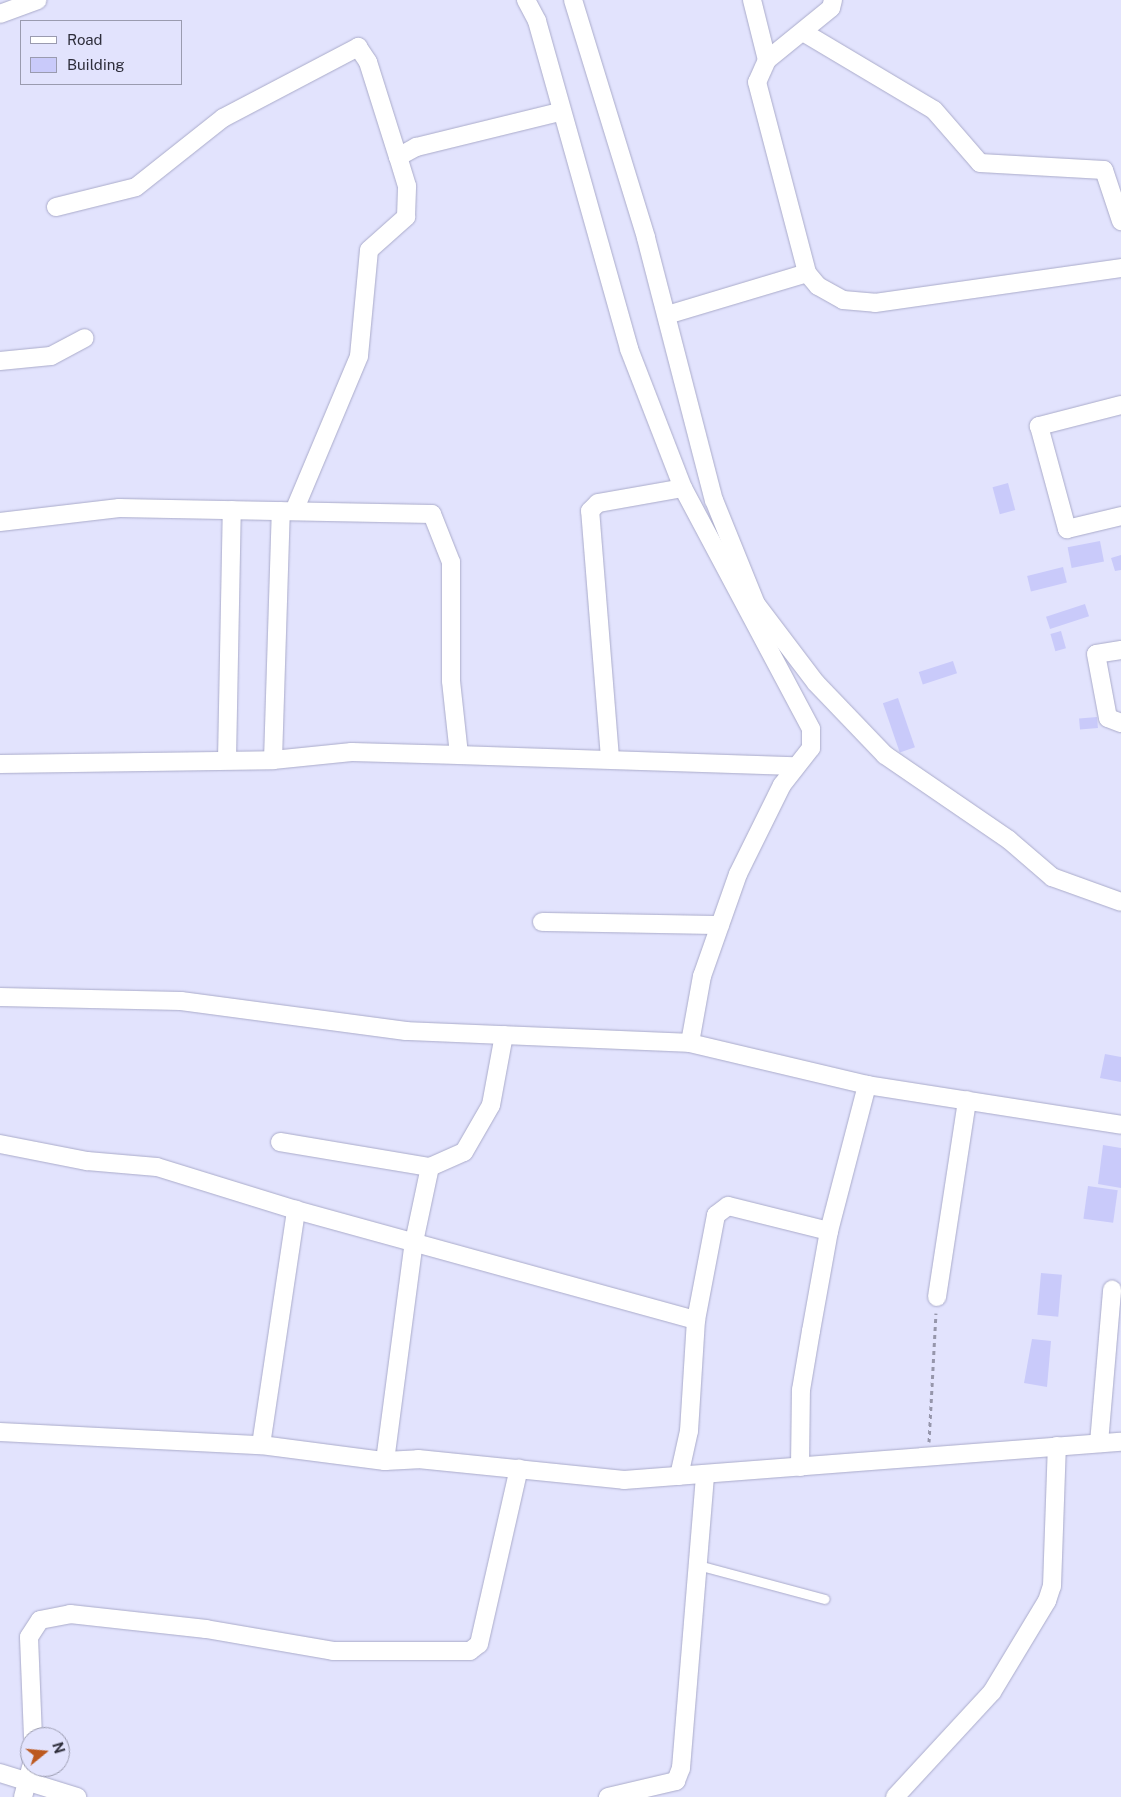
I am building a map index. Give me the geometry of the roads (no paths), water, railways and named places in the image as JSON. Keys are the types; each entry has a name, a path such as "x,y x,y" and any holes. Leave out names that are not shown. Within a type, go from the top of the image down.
{"street":[{"path":"0,14 38,0"},
{"path":"526,0 537,21 560,112 629,349 683,488 811,729 811,748 794,766 738,874 702,976 690,1043"},
{"path":"574,0 667,314 726,539 756,604 816,683 885,755 1009,840 1040,870 1121,902"},
{"path":"752,0 767,60"},
{"path":"833,0 831,8 767,60 757,82 807,273 818,286 843,300 874,303 1121,268"},
{"path":"803,32 934,110 980,163 1104,170 1121,221"},
{"path":"56,207 136,187 223,118 358,47 382,99 407,186 406,217 369,250 359,356 288,511 273,760"},
{"path":"398,157 416,147 560,112"},
{"path":"667,314 807,273"},
{"path":"0,361 51,356 85,338"},
{"path":"1121,405 1039,426 1067,529 1121,516"},
{"path":"610,758 590,511 598,503 683,488"},
{"path":"0,522 119,508 288,511 416,510 432,514 440,524 451,562 450,681 459,755"},
{"path":"227,760 232,510"},
{"path":"1121,650 1096,654 1108,718 1121,723"},
{"path":"0,764 273,760 352,752 459,755 531,760 610,758 794,766"},
{"path":"542,922 720,925"},
{"path":"0,997 182,1001 406,1031 690,1043 867,1085 1121,1125"},
{"path":"280,1142 430,1167 464,1152 491,1105 504,1035"},
{"path":"800,1468 801,1390 829,1231 867,1085"},
{"path":"937,1297 967,1100"},
{"path":"0,1144 87,1161 156,1167 296,1210 696,1320"},
{"path":"384,1461 414,1242 430,1167"},
{"path":"679,1476 689,1431 696,1320 716,1215 728,1206 829,1231"},
{"path":"261,1445 296,1210"},
{"path":"1099,1443 1112,1290"},
{"path":"0,1432 261,1445 384,1461 519,1468 624,1480 1121,1442"},
{"path":"894,1797 992,1692 1047,1601 1052,1586 1057,1446"},
{"path":"33,1727 29,1637 40,1620 70,1614 333,1651 470,1651 479,1644 519,1468"},
{"path":"608,1797 676,1781 681,1768 705,1475"},
{"path":"0,1773 26,1791 77,1797"},
{"path":"26,1791 29,1777"}],"lane":[{"path":"698,1565 825,1599"}]}
